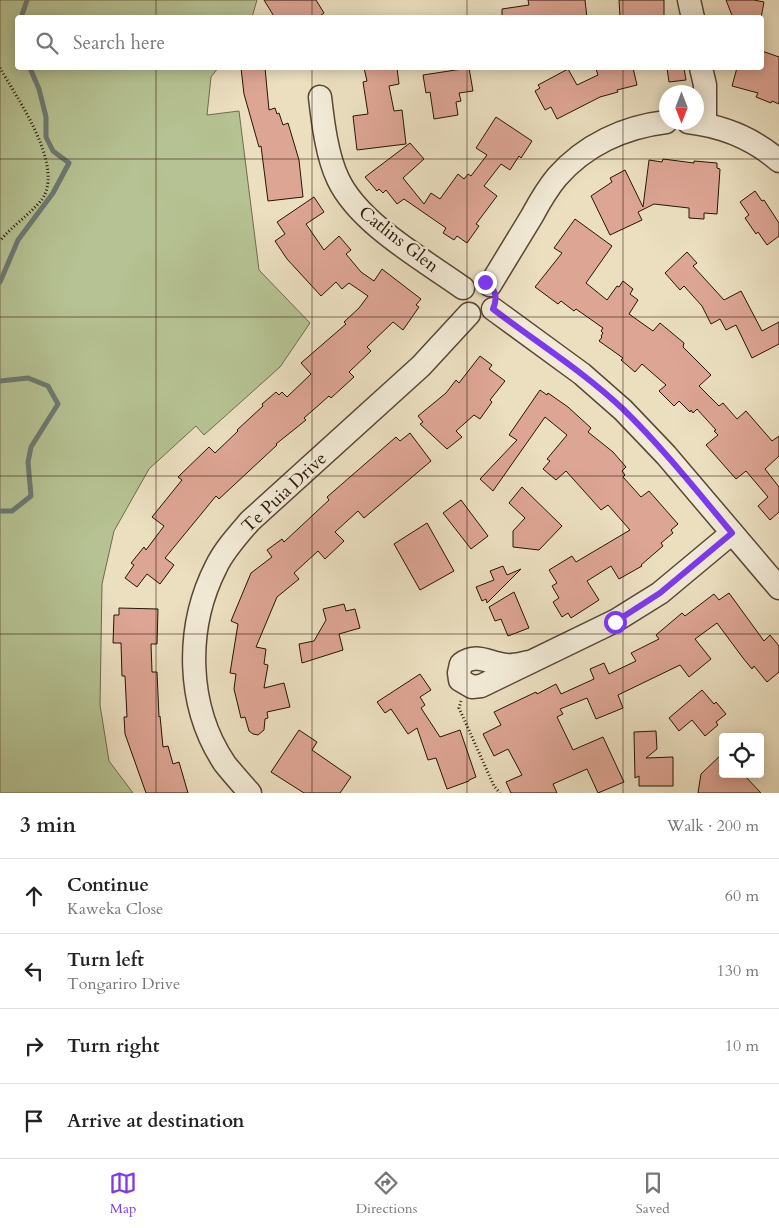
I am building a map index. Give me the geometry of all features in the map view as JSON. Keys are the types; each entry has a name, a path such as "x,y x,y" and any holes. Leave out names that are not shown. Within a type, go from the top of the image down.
{"street":[{"path":"690,0 692,15"},
{"path":"701,70 704,85"},
{"name":"Catlins Glen","path":"320,98 324,127 337,178 350,200 390,236 463,288"},
{"path":"490,285 555,179 572,162 610,136 647,124 659,123"},
{"path":"704,125 746,138 769,152 779,161"},
{"path":"479,280 490,285 496,296 493,309 484,315 469,314 464,310 460,299 463,288 467,284 479,280"},
{"path":"493,309 582,374 623,410 666,455 779,588"},
{"name":"Te Puia Drive","path":"250,793 225,764 210,736 196,690 194,648 198,614 216,566 250,520 421,366 469,314"},
{"path":"466,685 460,680 458,673 460,664 468,659 476,658 508,665 530,662 615,622 660,593 732,533"}],"path":[{"path":"0,68 41,143 49,171 45,195 32,210 7,231 0,241"},
{"path":"466,685 458,708 494,786 500,793"}],"green space":[{"path":"0,0 257,0 253,15 15,15 15,70 216,70 211,77 207,115 239,111 259,270 310,323 280,367 204,435 196,426 149,469 114,531 102,584 100,705 109,761 133,793 0,793"}],"building":[{"path":"264,0 316,0 324,13 321,15 273,15"},
{"path":"528,0 585,0 587,15 502,15 502,9 529,5"},
{"path":"619,0 664,0 664,15 620,15"},
{"path":"726,0 764,2 762,15 732,15"},
{"path":"764,52 779,57 779,104 756,97 758,93 732,86 736,70 764,70"},
{"path":"241,70 265,70 269,110 275,108 283,125 288,123 299,160 303,197 268,201 261,146 259,147 244,94"},
{"path":"364,70 397,70 399,84 389,86 394,111 402,110 406,144 357,150 353,116 368,114 363,82 367,81"},
{"path":"469,70 473,91 459,93 461,101 456,102 458,115 434,119 430,92 426,93 423,75"},
{"path":"566,70 569,70 577,85 598,75 596,70 633,70 637,85 600,97 557,119 551,107 545,110 535,91 540,88 538,85"},
{"path":"667,70 684,70 686,80 669,82"},
{"path":"496,117 532,141 521,158 519,156 510,170 501,164 484,186 497,196 476,224 479,226 467,243 457,236 454,240 443,233 446,228 404,199 397,204 386,190 383,193 379,189 377,191 365,177 410,143 424,159 403,178 424,204 431,193 440,199 458,174 464,179 468,174 471,176 487,155 476,148"},
{"path":"663,159 694,163 694,161 717,163 717,168 720,169 717,214 704,213 704,219 689,218 689,208 654,204 638,212 642,220 610,235 591,196 612,182 610,178 625,170 643,207 649,160 662,162"},
{"path":"755,191 762,201 764,200 779,223 779,236 767,245 758,232 756,234 745,218 749,215 740,202"},
{"path":"314,197 324,212 306,224 324,250 339,236 351,250 346,254 361,272 374,281 382,269 421,299 416,305 419,307 403,330 393,322 367,347 371,351 349,372 354,377 331,398 329,396 304,418 306,420 276,444 219,499 216,496 165,558 174,565 160,584 147,574 137,587 125,578 134,565 131,563 144,547 146,550 164,526 152,517 182,480 178,477 209,447 215,453 276,392 279,395 282,392 287,397 311,374 301,363 346,324 344,322 359,308 368,296 349,283 342,289 336,282 321,296 287,259 275,241 285,234 277,222"},
{"path":"575,219 612,246 586,283 607,300 623,281 633,289 630,294 638,300 629,314 653,331 660,323 684,343 683,347 711,375 699,386 719,406 723,403 737,419 746,411 772,441 779,436 779,456 765,469 779,487 779,512 770,520 758,506 768,497 746,471 736,479 706,445 718,435 714,431 716,430 697,409 693,413 691,410 690,412 679,401 674,406 659,391 666,385 642,364 635,372 621,360 623,358 599,341 602,337 603,333 601,331 603,328 561,301 558,304 535,287 562,253 554,248"},
{"path":"687,252 697,263 693,266 724,300 741,291 762,331 779,322 779,344 752,358 736,325 726,330 720,319 711,324 702,306 684,286 680,290 665,273"},
{"path":"480,356 492,365 489,369 505,381 490,400 492,402 480,419 474,415 456,431 462,437 447,449 420,424 423,422 418,416 446,393 456,380 459,383"},
{"path":"540,390 547,395 548,393 568,407 591,428 588,432 613,452 626,467 622,471 625,475 623,477 641,497 649,491 678,524 671,530 673,533 661,543 663,546 642,566 619,579 611,566 587,581 599,600 571,618 568,613 562,617 553,602 559,598 552,586 557,583 549,570 572,556 576,562 630,530 608,505 601,510 566,471 556,480 543,469 550,461 547,459 567,435 545,417 493,491 480,479 517,440 509,435"},
{"path":"410,433 431,461 364,518 358,511 335,532 344,541 325,559 318,551 294,573 299,579 277,597 256,647 266,649 264,664 268,665 264,688 284,683 290,707 267,712 268,718 265,719 264,730 258,735 253,734 249,731 245,717 241,718 234,689 236,674 230,673 238,624 231,621 251,573 272,557 267,550 282,539 284,542 329,500 327,497 396,437 400,441"},
{"path":"522,487 562,526 539,550 513,547 513,531 525,518 509,503"},
{"path":"461,500 488,536 471,549 443,513"},
{"path":"427,523 454,571 420,590 394,544"},
{"path":"503,566 507,575 521,569 487,603 486,599 482,601 476,587 494,580 490,571"},
{"path":"514,592 529,628 508,636 501,619 495,621 489,607"},
{"path":"729,593 764,641 770,635 779,646 779,672 767,682 754,666 752,669 717,623 695,639 711,659 689,677 680,665 618,695 623,708 596,719 587,698 560,709 563,714 557,717 573,750 603,737 624,782 598,793 587,769 553,784 557,793 511,793 506,782 522,775 508,749 494,756 483,734 501,725 494,712 556,684 561,694 594,679 590,669 604,663 609,674 636,661 631,653 659,639 656,635 682,613 685,616 714,594 719,600"},
{"path":"344,604 346,611 355,609 360,628 339,634 343,650 302,663 299,644 314,641 326,620 323,609"},
{"path":"119,608 158,609 157,644 151,644 152,672 157,672 159,717 163,747 168,746 173,764 179,762 188,793 146,793 125,734 124,717 127,717 125,676 122,676 121,643 113,643 114,615 119,615"},
{"path":"420,674 431,690 420,697 425,705 421,708 440,737 460,730 476,777 447,789 436,758 428,760 417,728 408,734 391,709 385,713 377,702"},
{"path":"702,690 726,714 716,722 718,725 705,736 692,720 679,731 669,718"},
{"path":"299,730 317,742 312,750 351,777 340,793 304,793 271,772"},
{"path":"656,731 657,749 646,758 673,757 673,786 639,786 639,776 635,778 634,732"},
{"path":"719,757 719,778 747,778 761,793 698,793 701,774"}],"waterway":[{"path":"22,15 27,0"},
{"path":"0,282 18,240 53,193 69,163 53,151 46,137 46,117 39,89 31,70"},
{"path":"0,381 28,378 48,386 58,404 31,447 28,462 31,496 12,511 0,511"}],"route":[{"path":"485,282 494,290 496,296 496,303 493,309 582,374 623,410 666,455 732,533 660,593 615,622"}]}
